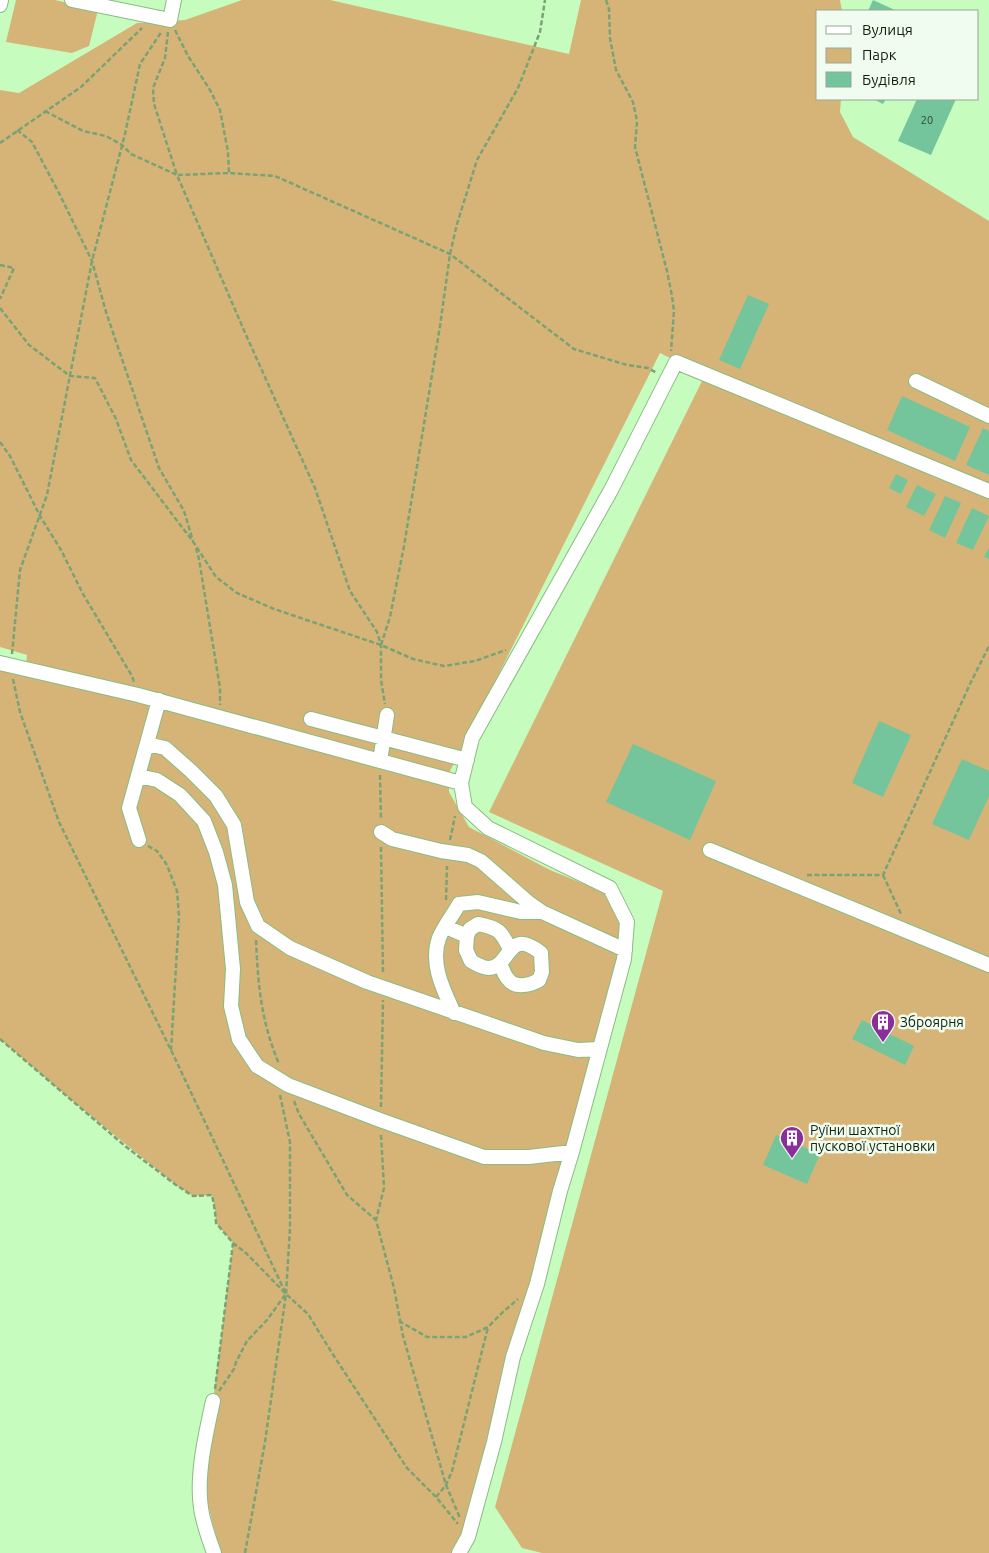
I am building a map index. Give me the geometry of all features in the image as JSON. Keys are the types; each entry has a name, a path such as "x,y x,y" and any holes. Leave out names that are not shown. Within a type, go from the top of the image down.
{"lane":[{"path":"0,5 1,0"},
{"path":"72,0 170,20 174,0"},
{"path":"459,1553 470,1540 514,1358 537,1284 560,1191 624,959 627,922 610,888 488,828 465,807 462,783 472,738 611,490 676,362 989,491"},
{"path":"916,381 989,416"},
{"path":"5,664 159,700 462,783"},
{"path":"138,840 129,808 159,700"},
{"path":"380,761 387,715"},
{"path":"311,719 466,760"},
{"path":"146,744 165,748 216,796 234,825 247,902 258,926 290,948 367,982 544,1044 578,1050 600,1049"},
{"path":"138,776 157,780 180,795 204,821 216,852 225,885 233,969 231,1006 239,1039 257,1066 288,1085 484,1157 529,1157 572,1152"},
{"path":"381,832 392,839 427,848 468,855 481,861 529,904 542,912 625,950"},
{"path":"710,850 989,965"},
{"path":"454,1012 438,974 435,954 440,936 459,904 478,902 521,912 542,912"},
{"path":"500,964 508,980 514,984 533,984 540,980 542,972 540,953 533,947 525,944 516,945 510,949 500,964 490,968 471,961 466,950 467,936 470,929 478,924 497,928 503,934 510,949"},
{"path":"446,927 467,936"},
{"path":"213,1401 206,1433 200,1483 200,1509 214,1553"}],"path":[{"path":"381,645 390,617 404,546 450,254 457,224 477,160 518,88 540,32 545,0"},
{"path":"606,0 616,70 633,102 637,121 635,147 667,271 674,311 670,350 676,362"},
{"path":"0,143 81,87 153,17"},
{"path":"170,20 140,64 122,145 92,261 47,495 20,570 5,664 59,822 172,1050 286,1294"},
{"path":"170,20 188,56 210,90 220,110 228,152 229,173"},
{"path":"170,20 164,58 154,88 154,104 177,175 236,312 316,488 350,591 377,632 381,645 381,680 387,715"},
{"path":"45,111 83,131 106,136 122,145 130,154 177,175 229,173 275,176 450,254 574,349 627,365 648,368 667,379"},
{"path":"18,130 32,142 92,261 106,312 159,468 184,511 199,560 220,688 219,717"},
{"path":"0,265 14,268 0,299"},
{"path":"0,308 29,345 70,376 95,378 116,419 131,460 194,543 216,577 237,593 274,609 381,645 412,659 444,666 475,661 526,642"},
{"path":"0,442 10,456 40,516 61,550 83,594 132,676 138,695"},
{"path":"910,932 883,875 966,692 989,646"},
{"path":"380,761 383,988 380,1120 384,1188 376,1220 394,1288 399,1321 446,1485 470,1540"},
{"path":"138,840 157,851 167,865 177,891 179,916 172,1050"},
{"path":"799,875 883,875"},
{"path":"0,1038 125,1146 176,1185 193,1196 212,1195 216,1223 233,1243 246,1253 308,1314 407,1468 436,1497 470,1540"},
{"path":"245,1553 265,1442 286,1294 290,1228 290,1142 277,1079"},
{"path":"213,1401 233,1243"},
{"path":"399,1321 427,1337 466,1337 488,1327 537,1284"},
{"path":"213,1401 234,1369 247,1340 267,1320 286,1294"},
{"path":"436,1497 446,1485 452,1471 488,1327"}],"green space":[{"path":"16,0 55,0 98,10 89,46 72,53 6,42"},
{"path":"242,0 330,0 569,54 581,0 840,0 842,10 816,10 816,100 841,100 840,112 853,137 989,221 989,1553 542,1553 522,1548 495,1507 663,891 489,812 705,375 660,353 449,773 449,792 469,827 550,870 604,892 620,917 622,934 619,965 474,1495 459,1541 451,1553 220,1552 205,1493 213,1401 233,1243 216,1223 212,1195 193,1196 176,1185 0,1039 0,668 25,673 27,655 0,647 0,90 19,93 137,23 185,20"}],"building":[{"path":"873,0 895,10 868,10"},
{"path":"875,100 885,100 883,104"},
{"path":"917,100 956,100 931,155 898,141"},
{"path":"748,295 769,304 740,369 719,360"},
{"path":"902,396 970,427 955,461 887,430"},
{"path":"983,428 989,431 989,475 966,465"},
{"path":"896,474 908,480 901,494 889,488"},
{"path":"917,485 936,494 924,516 906,507"},
{"path":"945,496 961,503 945,538 929,530"},
{"path":"972,508 989,516 973,550 956,543"},
{"path":"989,547 989,559 984,557"},
{"path":"879,721 911,735 883,797 852,783"},
{"path":"633,744 716,781 690,840 606,802"},
{"path":"962,759 989,771 989,796 969,840 932,824"},
{"name":"Зброярня","path":"862,1020 914,1046 905,1065 852,1039"},
{"name":"Руїни шахтної пускової установки","path":"776,1135 820,1154 807,1184 763,1165"}],"place":[{"name":"Зброярня","path":"883,1043"},
{"name":"Руїни шахтної пускової установки","path":"792,1159"}]}
